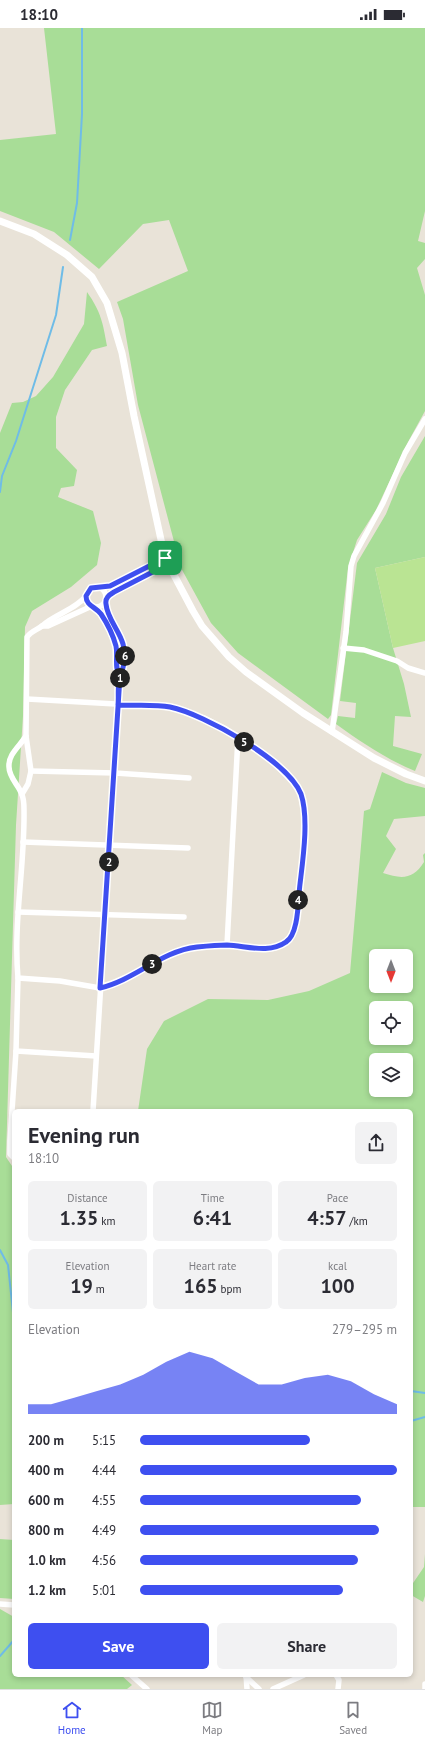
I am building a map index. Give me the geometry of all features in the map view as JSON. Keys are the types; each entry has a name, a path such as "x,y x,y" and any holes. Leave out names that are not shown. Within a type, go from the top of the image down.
{"street":[{"path":"0,221 34,234 67,255 92,277 107,303 122,353 135,422 167,561 199,621 229,657 268,688 332,732 374,758 406,774 425,781"},
{"path":"332,732 354,556 384,503 405,453 425,418"},
{"path":"22,794 28,784 31,771 26,736 27,637 30,633 42,626 45,621 75,605 86,596 91,588 110,586 167,561"},
{"path":"42,626 48,626 93,607 101,606 118,589 167,561"},
{"path":"93,1109 118,705 120,676 123,671 124,649 118,631 108,610 105,592 101,588"},
{"path":"86,596 87,602 101,614 112,634 117,650 117,672 120,676"},
{"path":"112,634 118,631"},
{"path":"343,648 364,650 397,661 408,668 425,673"},
{"path":"18,978 60,981 100,988 124,980 174,952 196,947 227,945 275,948 288,941 296,925 303,853 304,814 301,795 296,785 270,759 238,737 204,718 169,707 26,699"},
{"path":"14,1109 18,978 16,958 24,808 22,794 11,776 9,768 10,758 26,736"},
{"path":"227,945 238,737"},
{"path":"31,771 115,773 189,778"},
{"path":"23,842 188,848"},
{"path":"18,912 184,917"},
{"path":"16,1051 96,1056"},
{"path":"12,1133 10,1154 12,1156"},
{"path":"0,1604 12,1605"},
{"path":"133,1677 147,1689"},
{"path":"246,1677 247,1689"},
{"path":"247,1677 259,1689"},
{"path":"273,1689 300,1677"},
{"path":"337,1677 338,1689"},
{"path":"425,1684 425,1689"}],"green space":[{"path":"44,28 425,28 425,211 418,241 425,243 425,259 417,268 425,295 425,411 408,442 376,510 357,540 348,568 331,715 328,719 238,653 211,623 181,568 138,405 123,319 117,302 188,271 169,220 143,224 99,269 54,232 0,211 0,140 56,134"},
{"path":"87,292 101,318 107,346 92,350 65,390 56,417 56,448 77,470 74,486 61,488 58,497 93,511 101,543 97,565 71,587 32,611 25,627 23,716 16,825 6,1157 12,1166 12,1504 0,1505 0,433 12,403 23,402 36,396 53,377 84,324"},
{"path":"425,436 425,557 375,568 393,648 404,684 411,717 395,716 393,746 422,754 415,771 374,750 336,724 338,716 355,718 356,703 340,701 357,563 386,514 401,477"},
{"path":"425,557 425,641 393,648 375,568"},
{"path":"382,772 406,783 425,788 425,816 394,819 386,836 396,849 383,873 401,877 411,875 420,868 424,862 423,855 425,853 425,1507 413,1507 413,1109 138,1109 147,1049 164,1021 208,999 268,1000 309,991 350,973 364,811 370,809"},
{"path":"0,1539 12,1540 12,1599 0,1598"},
{"path":"425,1554 425,1596 423,1602 413,1596 413,1583 424,1567"},
{"path":"0,1609 12,1616 12,1677 123,1677 132,1685 127,1689 0,1689"}],"waterway":[{"path":"70,240 77,203 82,114 82,28"},
{"path":"0,492 2,476 16,441 56,315 63,267"},
{"path":"0,1250 8,1265 12,1303"},
{"path":"413,1391 425,1393"},
{"path":"413,1420 425,1417"},
{"path":"0,1656 12,1642"}],"route":[{"path":"165,558 110,586 91,588 87,592 86,596 87,602 98,610 112,634 117,650 117,672 120,676 118,705 106,914 100,988 111,986 124,980 174,952 196,947 227,945 275,948 288,941 296,925 303,853 304,814 301,795 296,785 270,759 226,729 204,718 169,707 118,705 120,676 123,671 125,657 123,642 106,606 106,598 110,594 168,564 165,558"}]}
